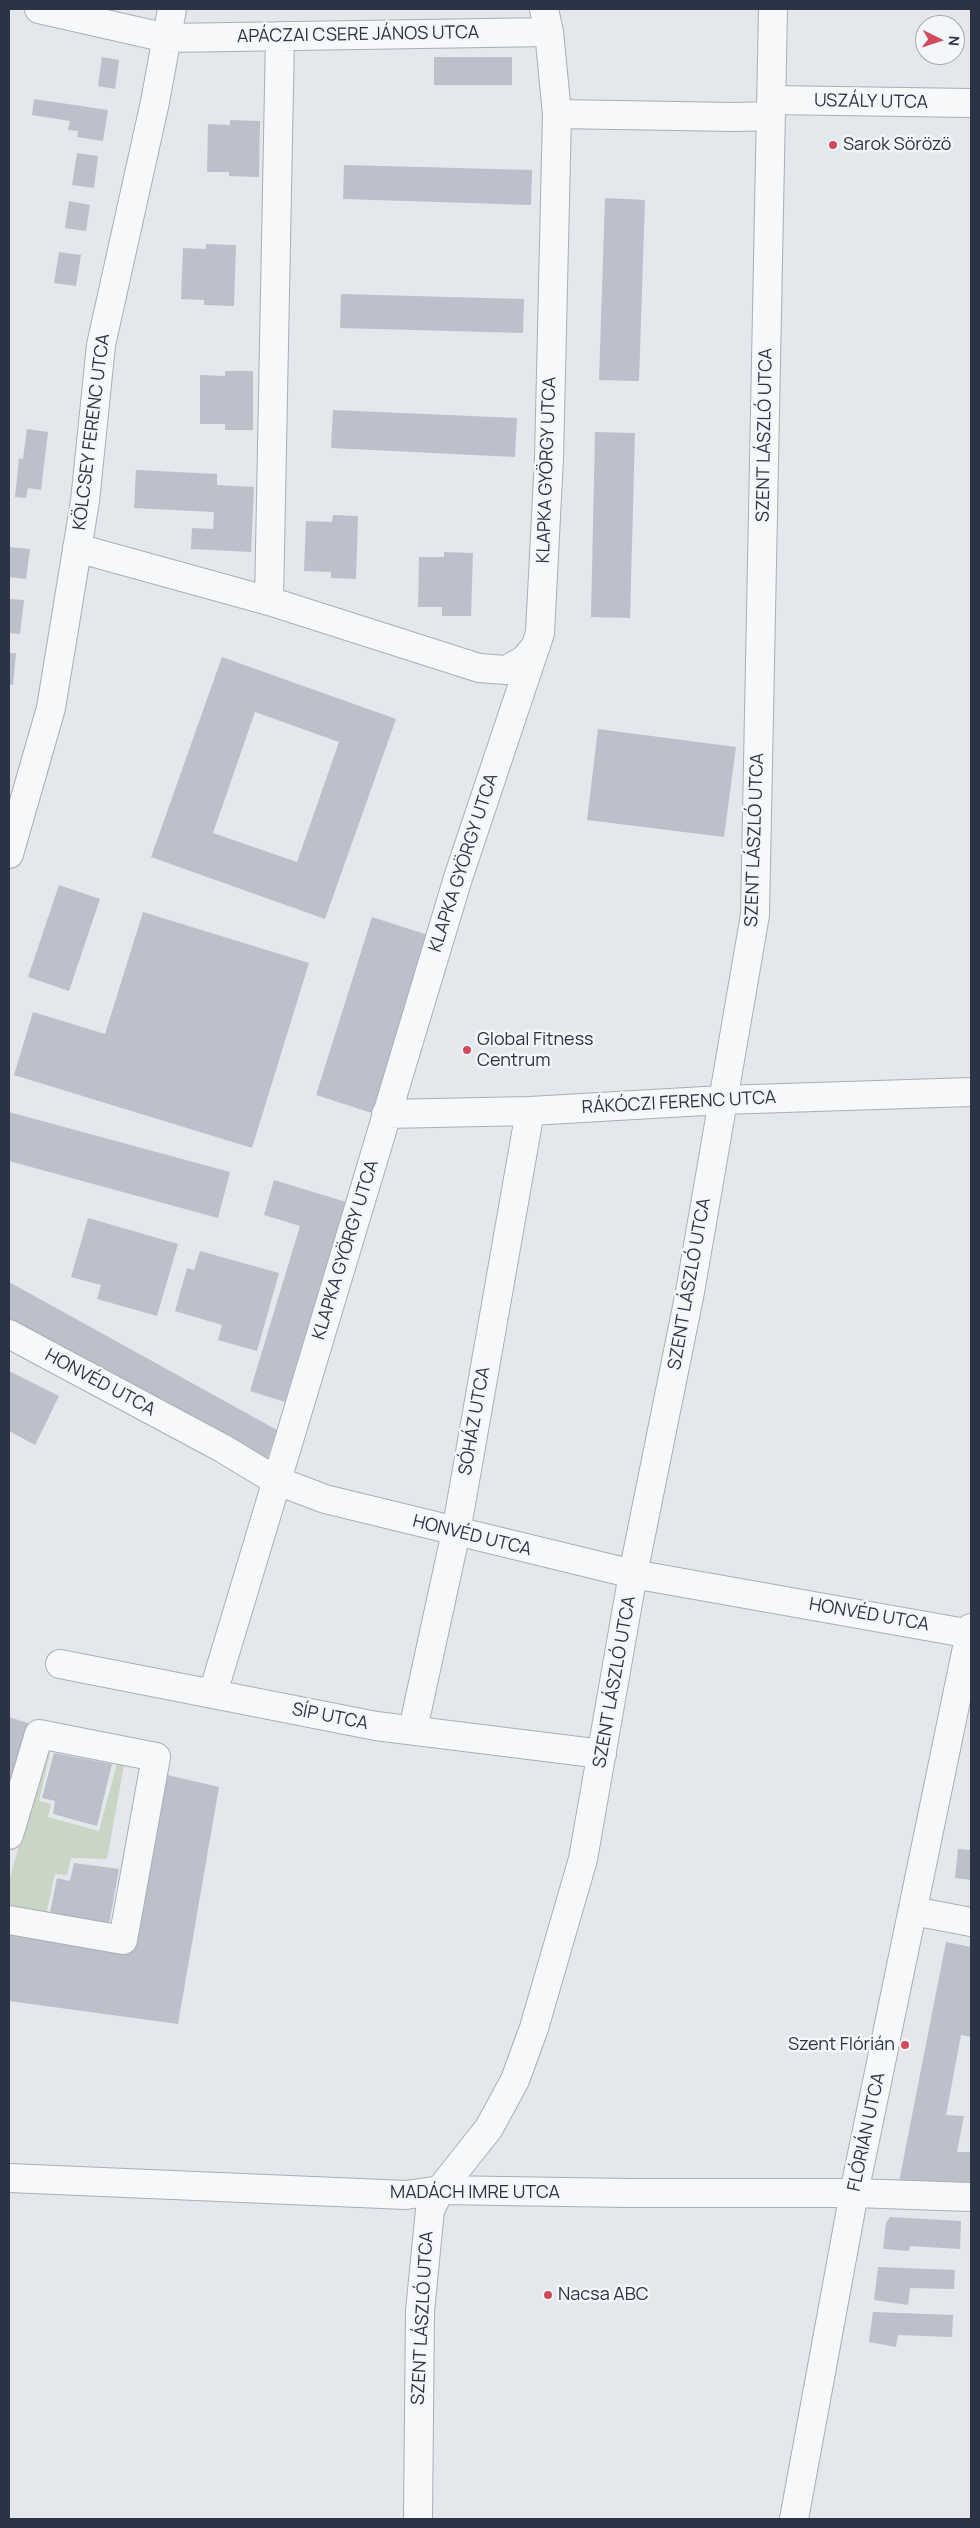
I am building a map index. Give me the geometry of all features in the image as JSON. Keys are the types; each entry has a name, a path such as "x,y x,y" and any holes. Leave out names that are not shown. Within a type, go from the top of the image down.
{"street":[{"name":"APÁCZAI CSERE JÁNOS UTCA","path":"39,9 167,38 280,36 546,20"},
{"name":"KÖLCSEY FERENC UTCA","path":"9,854 51,708 85,501 101,345 155,102 172,9"},
{"name":"SZENT LÁSZLÓ UTCA","path":"418,2519 420,2311 426,2230 430,2210 440,2190 489,2128 515,2080 534,2028 583,1860 634,1574 690,1292 755,915 773,9"},
{"name":"KLAPKA GYÖRGY UTCA","path":"213,1693 458,878 540,633 549,458 557,114 546,20"},
{"path":"270,601 280,36"},
{"name":"USZÁLY UTCA","path":"771,108 971,103"},
{"path":"557,114 736,117 771,108"},
{"path":"77,548 270,601 479,668 506,670 524,660 536,645"},
{"name":"RÁKÓCZI FERENC UTCA","path":"386,1114 971,1092"},
{"name":"SÓHÁZ UTCA","path":"413,1729 456,1532 530,1110"},
{"name":"HONVÉD UTCA","path":"9,1334 222,1448 276,1480 325,1499 634,1574 971,1632"},
{"name":"FLÓRIÁN UTCA","path":"794,2519 854,2193 971,1632"},
{"name":"SÍP UTCA","path":"60,1664 376,1726 413,1729 602,1754"},
{"path":"9,1835 39,1734 156,1757 123,1940 9,1920"},
{"path":"913,1911 971,1922"},
{"name":"MADÁCH IMRE UTCA","path":"9,2178 406,2195 440,2190 628,2194 854,2193 971,2197"}],"green space":[{"path":"45,1752 50,1753 39,1801 51,1804 48,1817 99,1831 117,1763 124,1765 107,1859 71,1858 67,1875 55,1874 45,1920 9,1914 9,1881"}],"building":[{"path":"102,57 119,60 115,89 98,86"},
{"path":"434,57 512,57 512,85 434,85"},
{"path":"34,99 108,110 103,141 77,137 78,131 68,130 70,121 32,115"},
{"path":"230,120 260,121 259,177 229,176 229,172 207,172 208,124 230,125"},
{"path":"77,153 98,156 94,188 72,185"},
{"path":"344,165 532,170 531,205 343,199"},
{"path":"605,198 645,200 639,381 599,380"},
{"path":"69,201 90,205 86,231 65,228"},
{"path":"206,244 236,245 234,306 204,305 204,300 181,299 183,248 206,249"},
{"path":"59,252 81,255 76,286 54,283"},
{"path":"341,294 524,299 523,333 340,328"},
{"path":"225,371 253,371 253,430 225,430 225,424 200,424 200,375 225,376"},
{"path":"333,410 517,418 515,457 331,448"},
{"path":"27,429 48,432 41,490 28,488 26,498 15,497 19,458 23,459"},
{"path":"595,432 635,433 630,618 591,617"},
{"path":"136,470 217,474 217,485 254,487 251,552 191,549 192,528 213,529 214,512 134,508"},
{"path":"333,515 358,516 356,579 331,578 331,572 304,571 306,521 332,522"},
{"path":"9,547 30,549 26,579 9,577"},
{"path":"444,552 473,553 471,616 442,616 442,607 418,607 419,557 444,557"},
{"path":"9,599 24,600 20,634 9,633"},
{"path":"9,653 16,653 13,685 9,684"},
{"path":"222,657 396,719 325,919 151,857","holes":["255,712 339,742 297,862 213,833"]},
{"path":"598,729 736,747 724,837 587,820"},
{"path":"59,885 100,899 69,991 28,977"},
{"path":"143,912 309,963 252,1148 14,1075 33,1012 105,1034"},
{"path":"372,917 428,935 372,1113 316,1095"},
{"path":"9,1112 230,1172 218,1218 9,1161"},
{"path":"274,1180 346,1202 285,1402 250,1391 300,1226 264,1215"},
{"path":"88,1218 178,1244 157,1316 97,1299 101,1285 71,1277"},
{"path":"200,1251 279,1273 257,1351 218,1340 222,1325 175,1311 187,1268 194,1270"},
{"path":"9,1282 277,1430 265,1465 9,1323"},
{"path":"9,1371 59,1396 35,1445 9,1431"},
{"path":"9,1717 34,1725 9,1808"},
{"path":"54,1753 112,1764 97,1826 53,1814 55,1801 42,1798"},
{"path":"163,1774 219,1787 178,2024 9,2001 9,1934 125,1954"},
{"path":"958,1849 971,1850 971,1880 955,1878"},
{"path":"74,1863 119,1869 108,1930 49,1917 57,1878 70,1881"},
{"path":"946,1942 971,1947 971,2037 961,2035 946,2115 964,2116 957,2152 971,2152 971,2187 898,2187"},
{"path":"890,2217 961,2221 960,2249 910,2246 909,2251 883,2249 886,2223"},
{"path":"878,2267 955,2270 954,2289 910,2288 908,2305 874,2300"},
{"path":"873,2312 953,2315 952,2337 898,2335 896,2347 869,2342"}],"place":[{"name":"Sarok Sörözö","path":"833,145"},
{"name":"Global Fitness Centrum","path":"467,1050"},
{"name":"Szent Flórián","path":"905,2045"},
{"name":"Nacsa ABC","path":"548,2295"}]}
